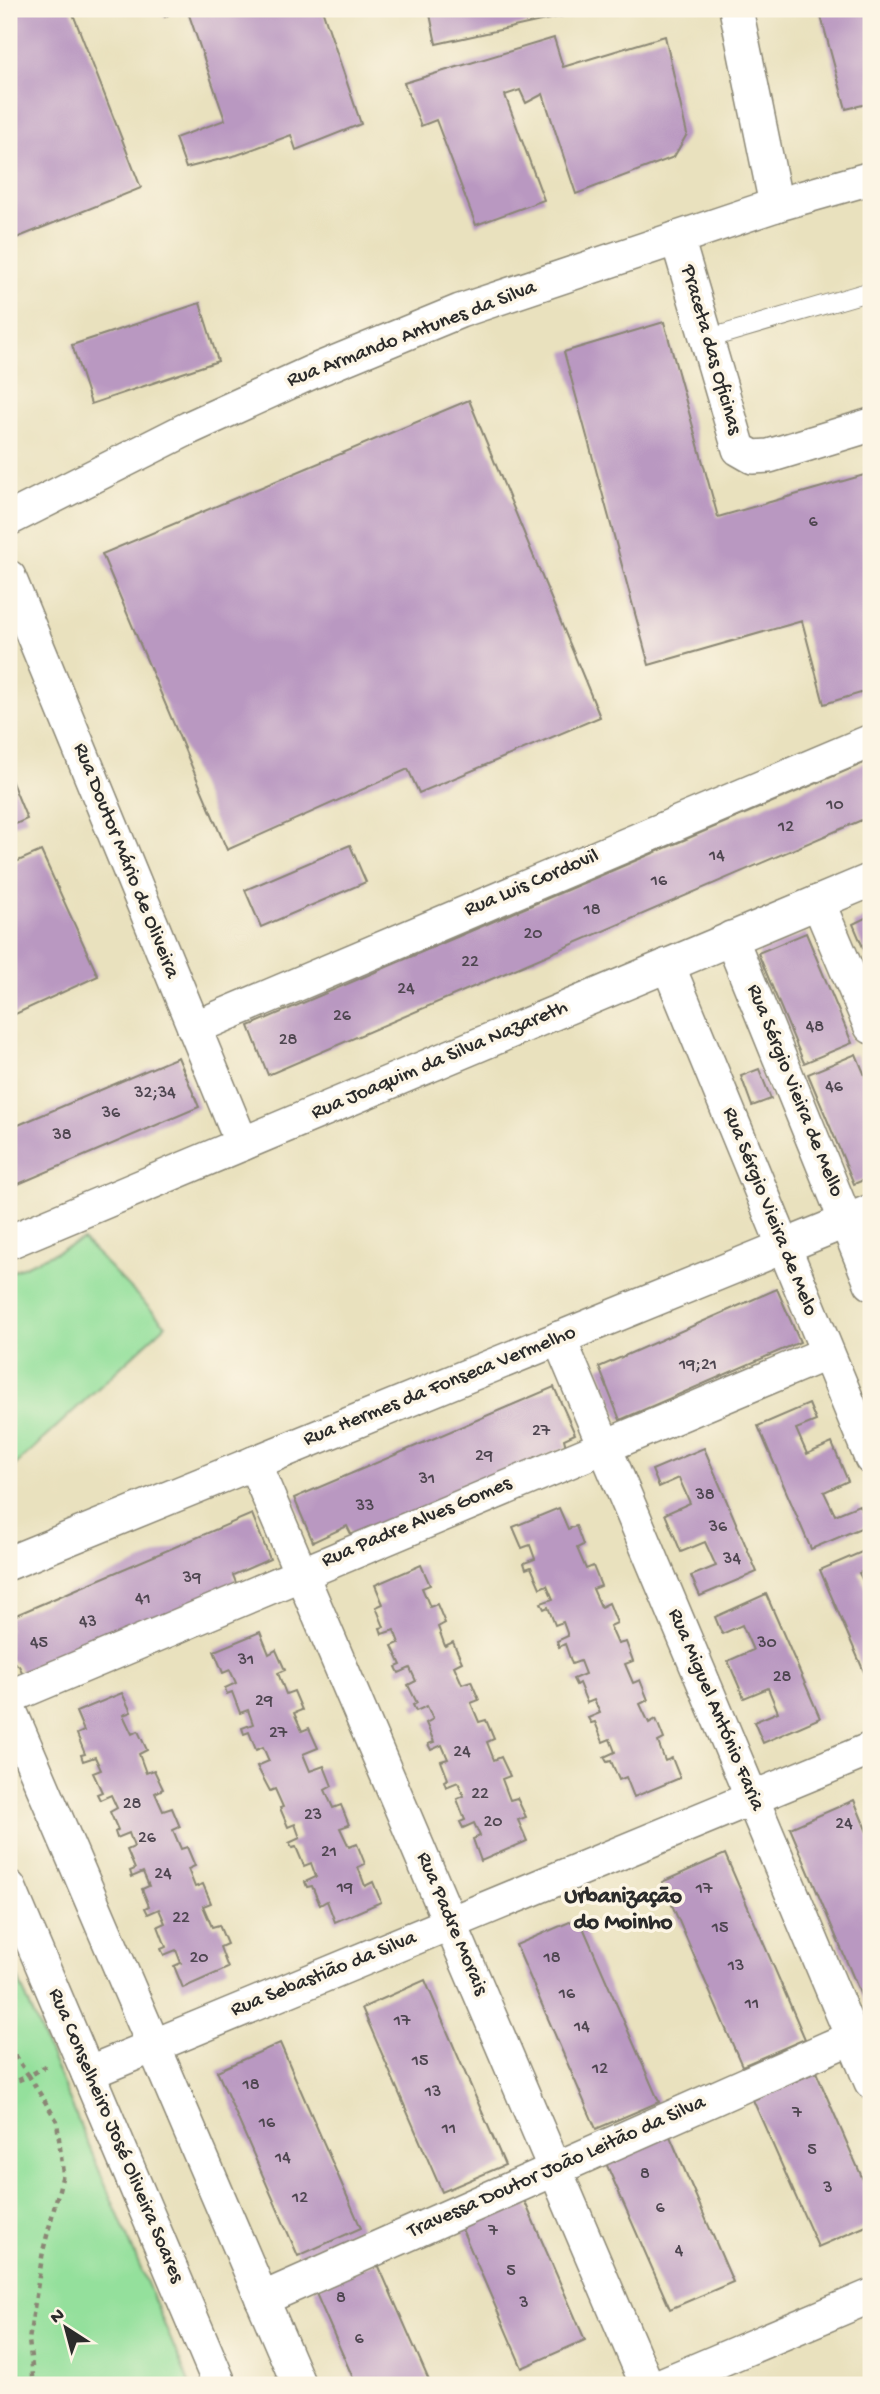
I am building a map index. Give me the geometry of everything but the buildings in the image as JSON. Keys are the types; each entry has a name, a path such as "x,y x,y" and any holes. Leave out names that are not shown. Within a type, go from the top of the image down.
{"street":[{"path":"736,9 776,205"},
{"name":"Rua Armando Antunes da Silva","path":"9,519 189,428 312,372 460,311 776,205 871,178"},
{"name":"Praceta das Oficinas","path":"677,238 739,449 753,457 769,456 871,425"},
{"name":"Rua Doutor Mário de Oliveira","path":"9,578 242,1144"},
{"name":"Rua Luis Cordovil","path":"194,1028 871,741"},
{"name":"Rua Joaquim da Silva Nazareth","path":"9,1242 871,880"},
{"path":"818,902 871,1027"},
{"name":"Rua Sérgio Vieira de Mello","path":"732,938 859,1216 871,1283"},
{"name":"Rua Sérgio Vieira de Melo","path":"668,965 871,1458"},
{"name":"Rua Hermes da Fonseca Vermelho","path":"9,1563 859,1216"},
{"name":"Rua Miguel António Faria","path":"559,1338 871,2082"},
{"name":"Rua Padre Alves Gomes","path":"9,1698 827,1353"},
{"name":"Rua Padre Morais","path":"254,1463 647,2385"},
{"path":"9,1708 299,2385"},
{"name":"Rua Sebastião da Silva","path":"83,2061 153,2046 871,1749"},
{"name":"Rua Conselheiro José Oliveira Soares","path":"9,1887 220,2385"},
{"name":"Travessa Doutor João Leitão da Silva","path":"262,2299 853,2038"},
{"path":"661,2385 871,2296"}],"lane":[{"path":"707,338 871,290"}],"path":[{"path":"9,2047 57,2121 62,2174 43,2251 29,2340 34,2385"},
{"path":"9,2084 83,2061"}],"green space":[{"path":"83,1240 166,1325 9,1471 9,1273"},
{"path":"9,1957 190,2385 9,2385"}],"district":[{"name":"Urbanização do Moinho","path":"623,1910"}]}
